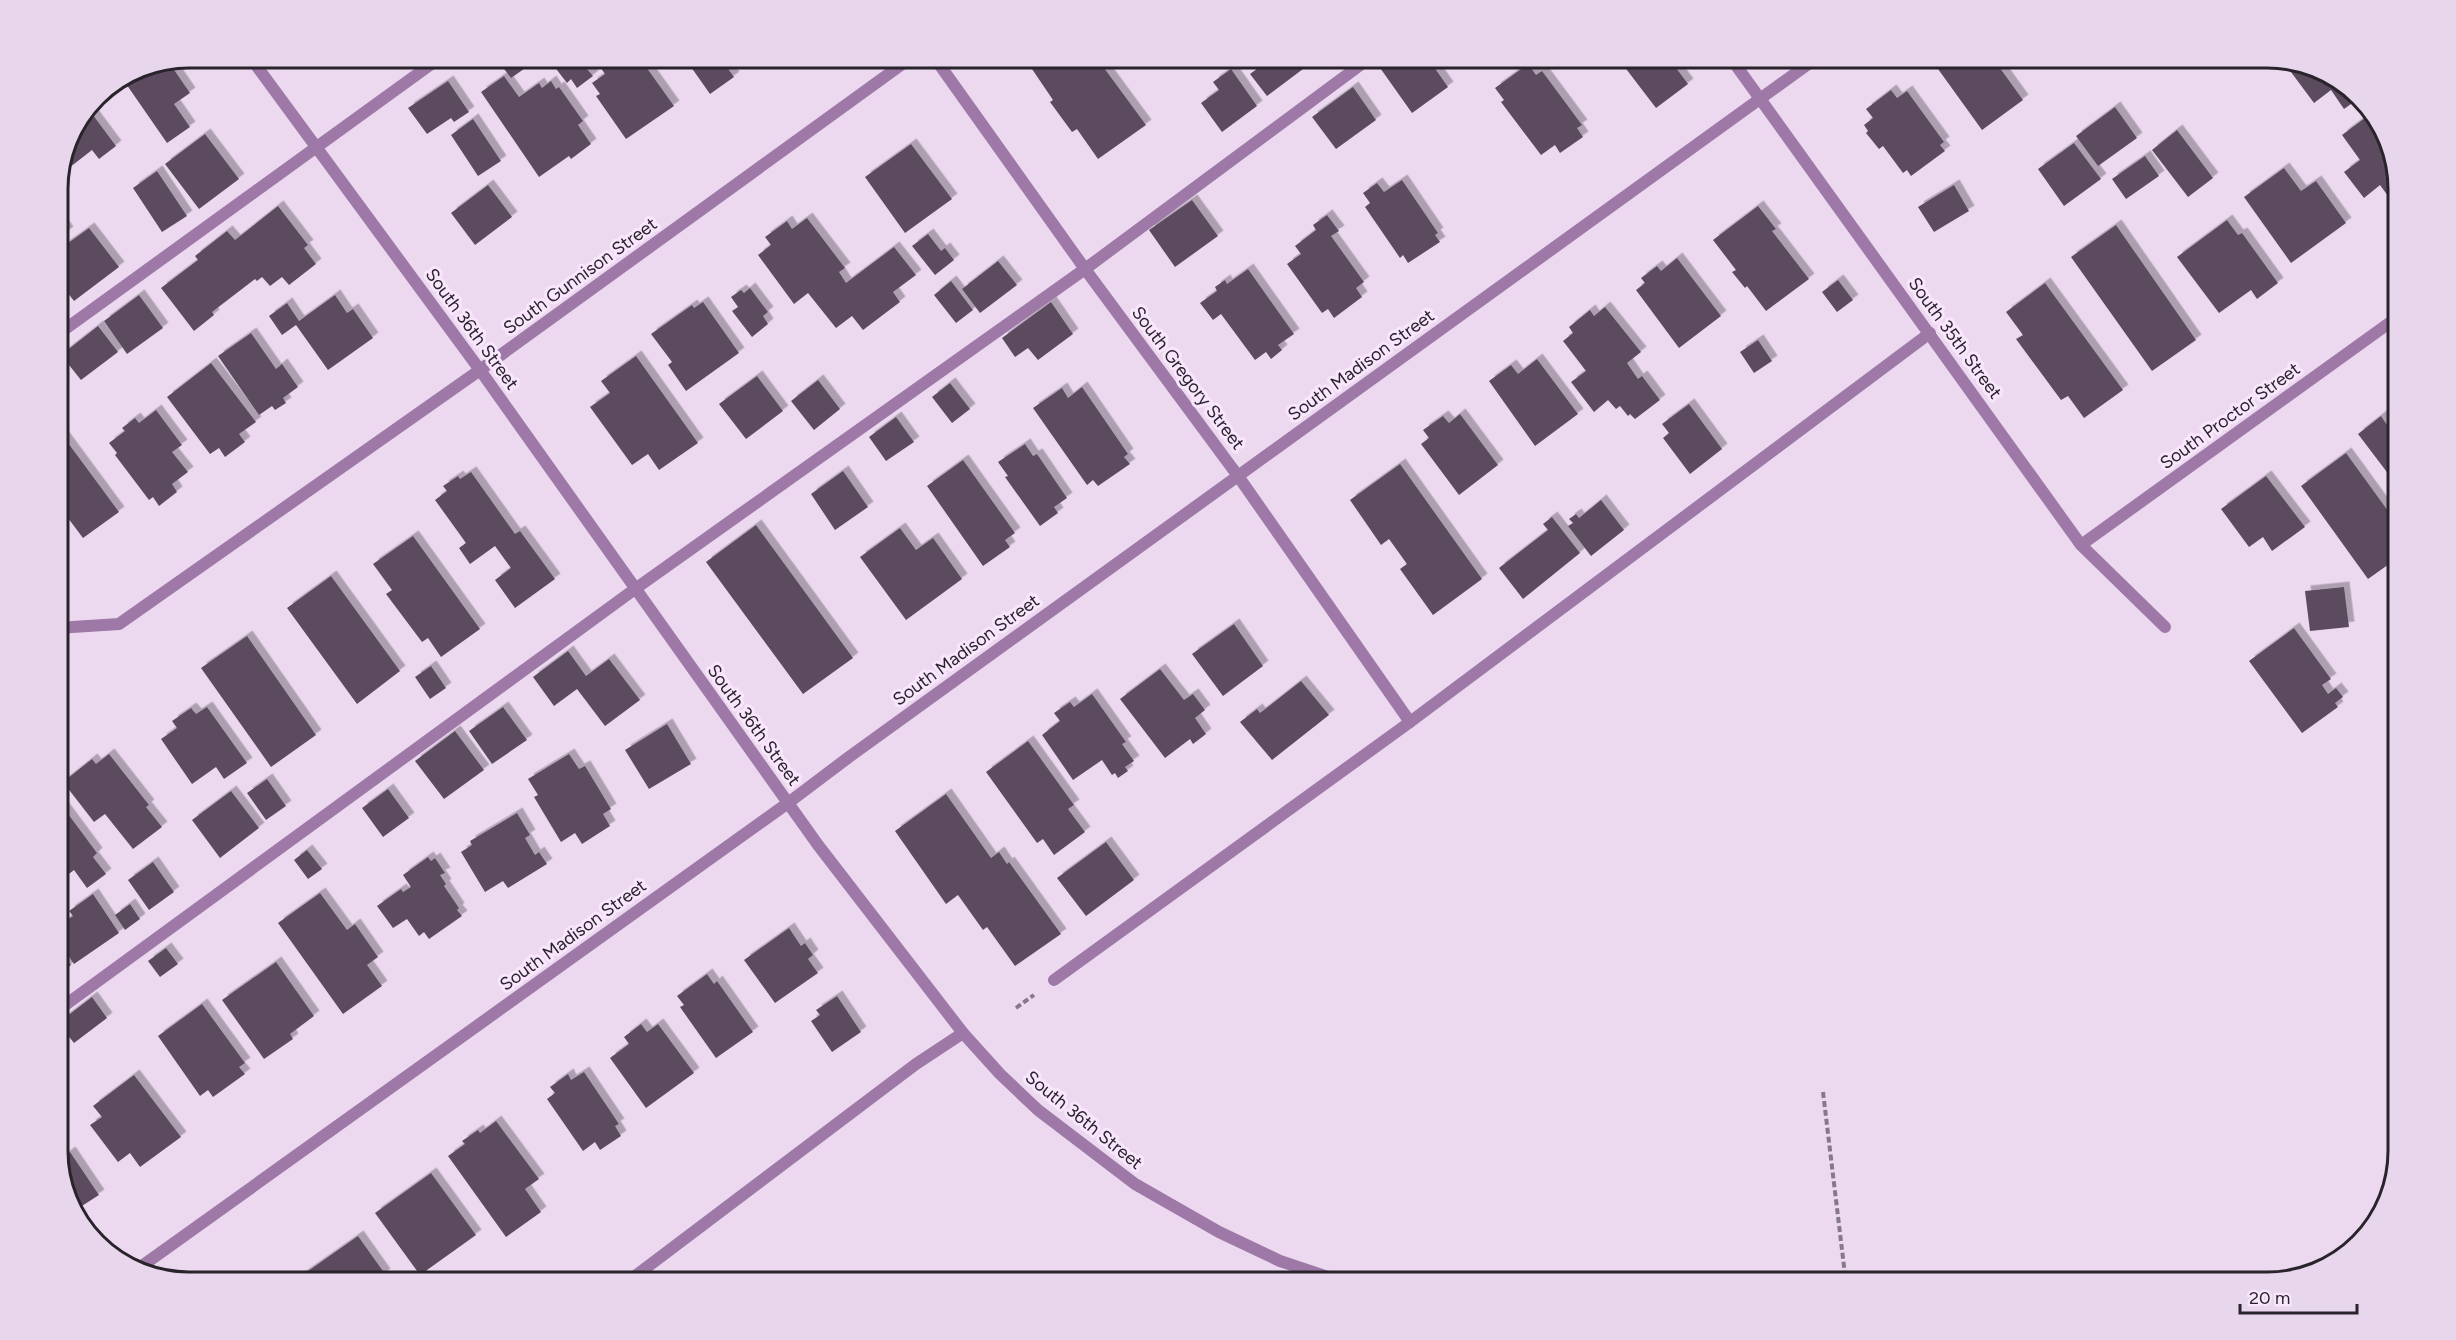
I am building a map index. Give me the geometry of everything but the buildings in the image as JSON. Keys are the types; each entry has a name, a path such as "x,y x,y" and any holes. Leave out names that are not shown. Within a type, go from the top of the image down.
{"street":[{"name":"South 36th Street","path":"258,68 480,370 788,803 963,1032 1000,1074 1038,1110 1135,1184 1219,1232 1280,1261 1313,1272"},
{"path":"68,327 426,68"},
{"name":"South Gunnison Street","path":"68,627 119,624 480,370 897,68"},
{"name":"South Gregory Street","path":"942,68 1084,269 1238,476 1410,722"},
{"path":"68,1003 635,589 1084,269 1356,68"},
{"name":"South 35th Street","path":"1738,68 2082,545 2165,627"},
{"name":"South Madison Street","path":"145,1264 788,803 858,750 1803,68"},
{"name":"South Proctor Street","path":"2082,545 2388,324"},
{"path":"1054,980 1410,722 1930,333"},
{"path":"641,1272 916,1064 963,1032"}],"path":[{"path":"1823,1092 1845,1272"}]}
